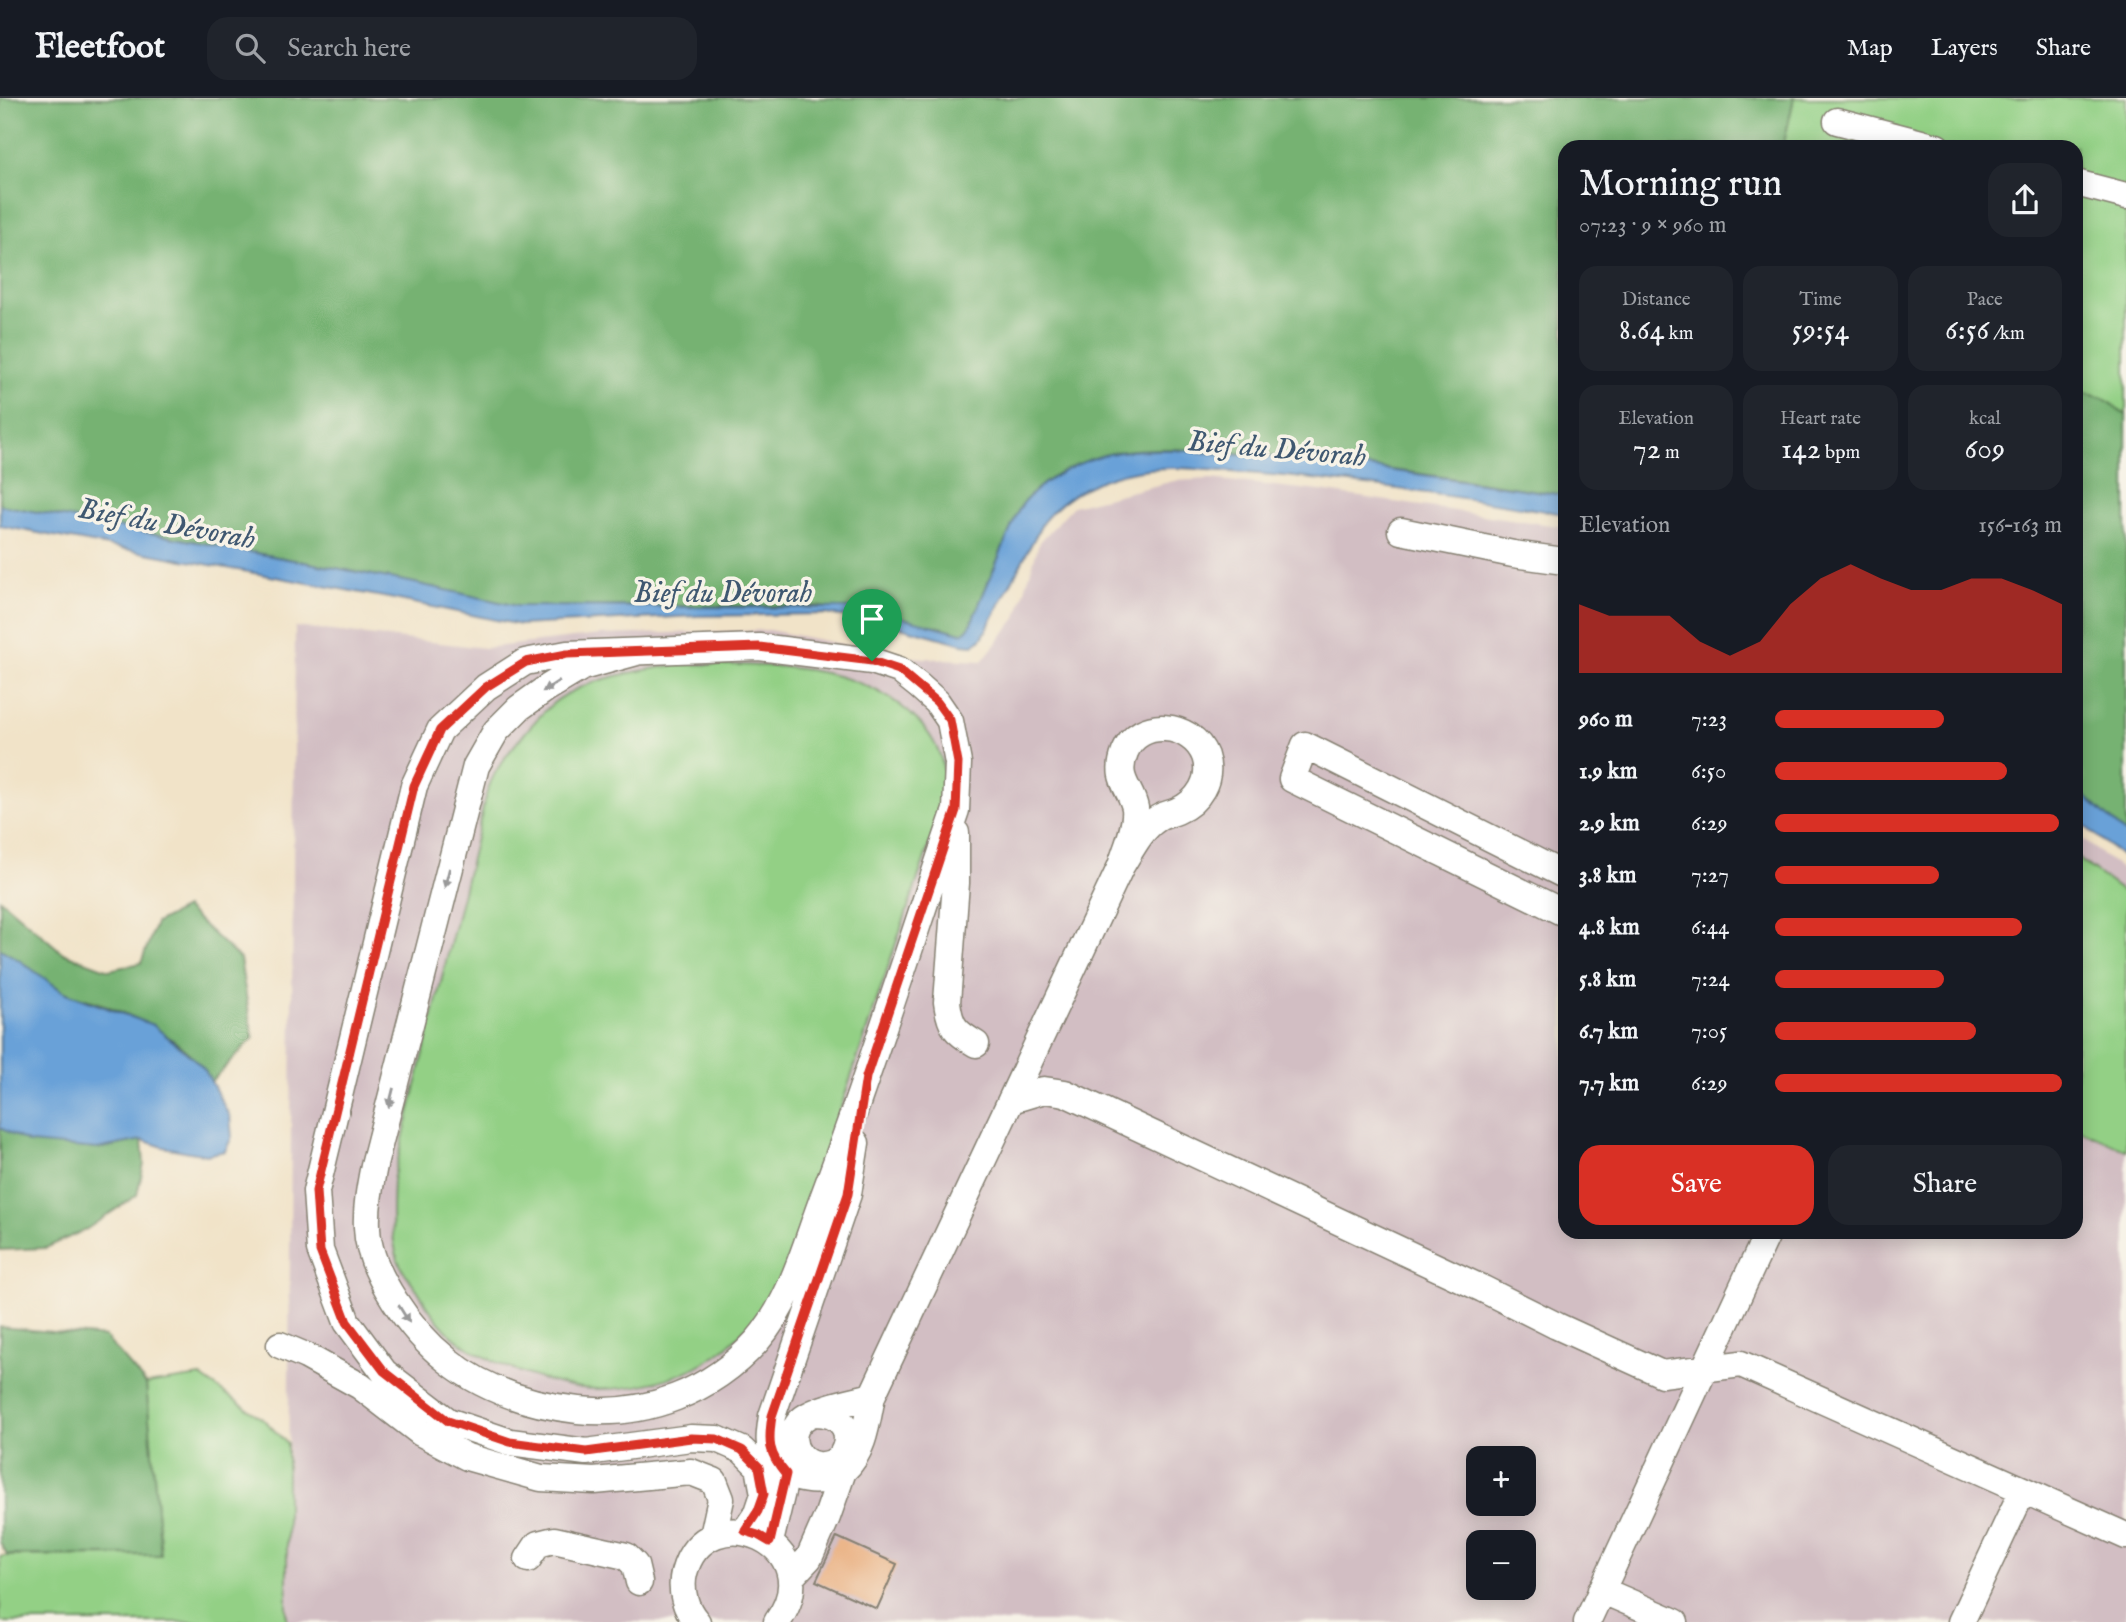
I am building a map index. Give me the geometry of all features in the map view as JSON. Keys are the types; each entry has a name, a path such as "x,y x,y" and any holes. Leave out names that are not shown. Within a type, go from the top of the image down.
{"lane":[{"path":"1837,121 1910,140"},
{"path":"2083,185 2126,196"},
{"path":"1401,531 1513,554 1558,560"},
{"path":"745,1531 758,1511 764,1494 759,1467 742,1450 717,1439 691,1438 586,1452 510,1442 448,1421 384,1371 347,1322 320,1251 316,1191 414,786 440,730 486,687 526,662 567,654 759,647 872,661 899,670 937,702 950,720 958,763 956,883 947,1002 949,1021 960,1036 976,1044"},
{"path":"637,652 582,667 547,688 519,708 496,731 476,765 380,1138 368,1195 367,1230 376,1263 410,1324 434,1350 463,1373 524,1399 560,1408 593,1411 636,1410 703,1387 731,1366 758,1340 778,1311 791,1285 866,1077 956,810"},
{"path":"790,1577 809,1558 843,1471 857,1452 866,1429 872,1396 1121,866 1146,829 1157,818 1178,811 1195,801 1205,783 1208,766 1204,753 1196,740 1182,730 1167,727 1151,729 1137,737 1126,751 1121,771 1125,788 1135,808 1121,866"},
{"path":"1558,871 1305,745 1292,779 1558,910"},
{"path":"843,1471 826,1479 805,1480 786,1474 774,1460 768,1439 772,1416 848,1194 866,1077"},
{"path":"1011,1100 1044,1090 1065,1093 1662,1374 1741,1364 2126,1536"},
{"path":"1587,1622 1765,1239"},
{"path":"280,1345 360,1386 421,1433 467,1457 541,1478 594,1481 691,1472 714,1481 720,1499 713,1536"},
{"path":"815,1413 872,1396"},
{"path":"770,1542 786,1474"},
{"path":"1961,1622 2023,1490"},
{"path":"697,1622 684,1599 682,1580 687,1562 698,1547 713,1536 729,1531 745,1531 758,1535 780,1552 790,1577 790,1595 785,1611 776,1622"},
{"path":"528,1559 538,1544 554,1540 626,1556 635,1565 639,1582"},
{"path":"1601,1590 1675,1622"}],"shaded area":[{"path":"1210,479 1320,491 1558,526 1558,1239 2083,1239 2083,839 2126,873 2126,1622 287,1622 295,627 485,648 600,635 769,630 908,657 982,661 1017,617 1039,543 1073,506 1174,481"}],"green space":[{"path":"0,98 1794,98 1785,140 1558,140 1558,494 1379,468 1232,453 1153,449 1105,455 1050,479 1019,509 970,626 961,633 937,626 816,606 517,606 410,582 0,505"},
{"path":"1794,98 2126,98 2126,415 2103,398 2083,393 2083,140 1785,140"},
{"path":"2083,393 2103,398 2126,415 2126,834 2083,794"},
{"path":"679,664 774,666 837,676 866,686 893,701 918,721 930,736 940,754 944,771 943,804 782,1282 738,1336 705,1362 667,1379 639,1386 580,1388 539,1378 495,1362 475,1352 442,1326 398,1260 393,1230 393,1180 484,802 494,774 530,727 551,705 564,696 612,677"},
{"path":"2083,862 2126,894 2126,1150 2083,1131"},
{"path":"0,899 63,953 109,970 141,963 156,923 185,908 240,959 253,1038 211,1082 202,1067 190,1055 162,1033 115,1009 63,991 0,949"},
{"path":"0,1128 60,1145 97,1149 142,1140 144,1164 137,1195 87,1229 46,1248 0,1250"},
{"path":"0,1327 105,1337 146,1384 161,1555 7,1555 0,1542"},
{"path":"200,1376 264,1420 287,1443 287,1622 0,1622 0,1556 161,1555 146,1384"}],"water":[{"path":"1134,450 1174,450 1332,462 1558,494 1558,513 1406,490 1287,476 1177,468 1122,474 1084,488 1062,503 1043,522 982,638 973,645 874,620 824,614 697,616 520,625 0,526 0,505 410,582 517,606 870,609 961,633 970,626 1019,509 1028,498 1051,479 1078,464"},
{"path":"2083,794 2126,834 2126,860 2083,825"},
{"path":"0,949 64,992 153,1025 193,1058 205,1070 230,1117 232,1137 225,1151 206,1155 142,1140 97,1149 29,1143 0,1128"}],"building":[{"path":"837,1537 897,1564 877,1609 816,1581"}],"route":[{"path":"759,647 872,661 899,670 937,702 950,720 958,763 956,810 866,1077 848,1194 772,1416 768,1439 774,1460 786,1474 770,1542 745,1531 758,1511 764,1494 759,1467 742,1450 717,1439 691,1438 586,1452 510,1442 448,1421 384,1371 347,1322 320,1251 316,1191 414,786 440,730 486,687 526,662 567,654 759,647"}],"water label":[{"name":"Bief du Dévorah","path":"1277,448"},
{"name":"Bief du Dévorah","path":"167,523"},
{"name":"Bief du Dévorah","path":"723,592"}]}
